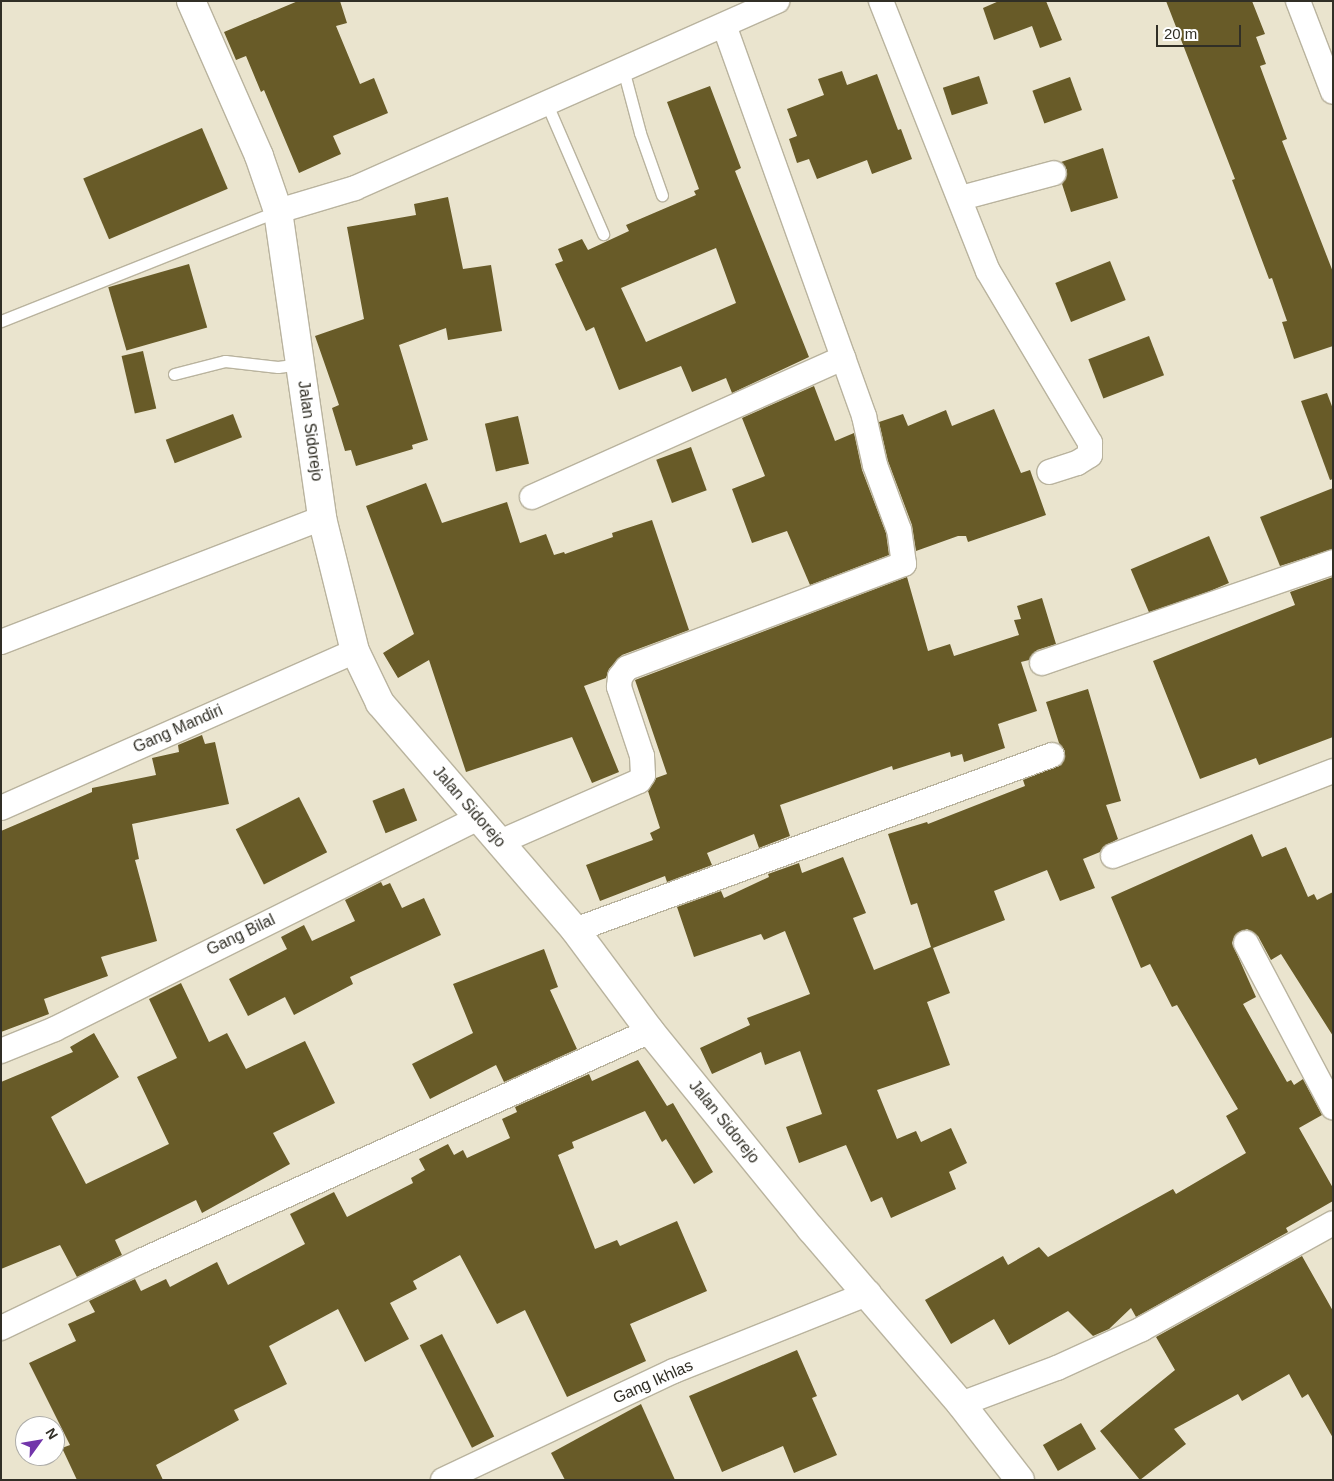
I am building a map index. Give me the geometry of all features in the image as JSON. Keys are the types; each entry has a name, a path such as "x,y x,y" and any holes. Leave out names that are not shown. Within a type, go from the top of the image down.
{"street":[{"name":"Jalan Sidorejo","path":"191,1 259,156 278,211 322,518 355,651 380,703 396,725 480,816 575,930 650,1031 811,1229 868,1293 961,1404 1020,1480"},
{"path":"278,211 355,188 777,1"},
{"path":"882,1 961,198 988,271 1090,443 1090,455 1077,463 1049,472"},
{"path":"1298,1 1333,92"},
{"path":"500,842 639,781 643,775 642,756 619,687 620,677 626,668 904,564 899,530 875,465 864,416 724,25"},
{"path":"961,198 1054,173"},
{"path":"532,497 843,358"},
{"path":"1,642 322,518"},
{"path":"1042,663 1333,562"},
{"name":"Gang Mandiri","path":"1,808 355,651"},
{"path":"575,930 1052,755"},
{"path":"1113,856 1333,771"},
{"name":"Gang Bilal","path":"1,1051 55,1030 480,816"},
{"path":"1246,942 1333,1107"},
{"path":"1,1328 143,1260 650,1031"},
{"path":"961,1404 1058,1368 1142,1329 1333,1222"},
{"name":"Gang Ikhlas","path":"443,1480 674,1371 868,1293"}],"lane":[{"path":"623,69 640,133 662,194"},
{"path":"546,102 603,234"},
{"path":"1,321 278,211"},
{"path":"174,374 225,360 278,367 301,364"}],"building":[{"path":"298,1 340,1 347,23 336,26 360,84 374,78 388,113 333,136 341,154 299,173 264,90 261,92 246,56 236,60 224,32"},
{"path":"999,1 1046,1 1062,40 1040,48 1032,26 994,40 983,8"},
{"path":"1166,1 1252,1 1265,34 1256,37 1266,64 1260,66 1287,139 1282,141 1333,272 1333,346 1294,359 1282,322 1287,321 1272,278 1269,279 1232,180 1235,179"},
{"path":"842,71 847,85 877,74 898,130 901,129 912,159 872,174 867,160 817,179 809,159 797,163 789,139 797,136 787,109 824,95 818,79"},
{"path":"979,76 988,104 952,115 943,88"},
{"path":"1070,77 1082,110 1044,124 1032,91"},
{"path":"710,86 741,168 735,171 809,357 732,393 726,378 692,392 681,366 619,390 594,327 586,331 555,264 563,261 558,249 582,239 588,250 629,231 626,225 696,195 694,191 699,189 667,102","holes":["716,248 736,303 646,342 621,288"]},
{"path":"202,128 228,189 109,239 83,178"},
{"path":"1103,148 1118,198 1071,212 1062,184 1067,170 1061,162"},
{"path":"448,197 463,269 491,265 502,331 448,340 446,328 399,345 428,440 412,445 413,449 356,466 351,450 345,451 332,408 339,405 315,336 364,319 347,227 416,215 414,204"},
{"path":"1110,261 1126,300 1071,322 1055,283"},
{"path":"189,264 207,327 126,351 108,287"},
{"path":"1149,336 1164,375 1103,399 1088,359"},
{"path":"143,351 156,408 135,413 122,356"},
{"path":"814,386 835,441 854,433 862,470 886,533 889,555 810,585 787,531 752,543 732,489 765,476 742,418"},
{"path":"1327,393 1333,409 1333,479 1330,480 1301,401"},
{"path":"994,409 1021,473 1030,470 1046,515 968,542 966,536 958,536 916,551 912,525 888,461 879,422 903,414 908,426 946,410 952,426"},
{"path":"233,414 242,437 175,463 166,440"},
{"path":"518,416 529,464 496,471 485,424"},
{"path":"691,447 707,490 672,503 656,460"},
{"path":"426,483 442,523 507,502 520,543 546,534 554,555 564,552 565,554 613,537 612,533 652,520 689,630 622,655 609,669 606,678 584,686 619,772 592,783 572,737 466,772 429,660 398,678 383,653 414,634 366,506"},
{"path":"1333,488 1333,549 1280,566 1260,517"},
{"path":"1209,536 1229,583 1151,616 1131,569"},
{"path":"907,577 928,651 950,644 954,656 1019,635 1014,620 1021,619 1017,606 1042,598 1056,644 1037,650 1029,660 1021,662 1037,711 998,724 1005,748 964,762 962,754 951,757 950,752 893,770 892,766 780,805 790,836 759,848 754,834 707,853 712,865 667,882 665,876 600,901 586,865 653,840 650,833 660,828 648,791 656,778 667,774 635,680"},
{"path":"1333,577 1333,737 1259,765 1256,758 1200,779 1153,661 1295,605 1290,592"},
{"path":"1088,689 1121,801 1106,805 1118,839 1103,847 1100,852 1083,859 1095,888 1060,901 1047,870 994,891 1005,920 933,948 950,993 927,1002 950,1065 877,1090 897,1139 916,1131 921,1142 951,1128 967,1163 949,1172 956,1189 891,1218 882,1197 871,1202 846,1145 799,1163 786,1127 822,1114 800,1051 765,1065 761,1052 712,1074 700,1048 750,1025 747,1018 810,994 785,931 764,940 761,934 694,957 677,907 721,891 724,898 769,877 768,874 799,863 802,873 843,857 866,913 853,918 874,970 931,947 917,903 911,905 888,834 927,822 928,824 1025,786 1023,780 1062,764 1065,751 1059,743 1046,702"},
{"path":"202,735 205,744 215,742 229,804 132,824 139,859 135,860 157,941 101,957 108,976 44,999 49,1014 1,1032 1,831 92,792 92,788 156,775 152,758 179,752 178,745"},
{"path":"404,788 417,820 386,833 372,801"},
{"path":"299,797 327,852 264,884 236,829"},
{"path":"1252,834 1262,857 1286,847 1308,897 1314,894 1317,900 1333,892 1333,1036 1281,954 1271,960 1258,936 1247,929 1235,935 1232,943 1256,997 1243,1004 1287,1082 1291,1080 1294,1085 1303,1079 1322,1115 1299,1128 1333,1188 1333,1201 1286,1228 1288,1232 1136,1317 1131,1308 1109,1329 1093,1336 1068,1311 1009,1345 994,1319 951,1344 925,1300 1003,1256 1008,1265 1039,1247 1048,1257 1173,1189 1176,1194 1246,1153 1226,1116 1238,1109 1177,1005 1172,1007 1150,964 1141,968 1111,897"},
{"path":"381,882 383,886 390,883 402,908 424,898 441,935 350,977 353,984 294,1015 285,997 248,1016 229,979 287,949 281,937 304,925 312,941 355,921 345,900"},
{"path":"544,949 558,987 550,990 577,1049 504,1082 496,1065 430,1099 412,1064 473,1033 453,984"},
{"path":"181,983 209,1042 227,1033 246,1069 305,1041 335,1103 273,1133 290,1164 202,1213 196,1200 115,1240 122,1255 77,1277 60,1245 1,1269 1,1082 73,1052 70,1047 94,1033 119,1077 51,1117 86,1184 169,1144 137,1077 177,1058 149,999"},
{"path":"638,1060 667,1106 673,1103 713,1172 694,1184 666,1139 662,1142 645,1111 572,1142 574,1148 558,1155 595,1249 617,1240 620,1246 677,1221 707,1291 630,1324 646,1361 567,1397 525,1310 497,1324 460,1255 413,1281 417,1289 390,1303 409,1339 365,1362 338,1309 269,1346 287,1384 234,1410 239,1420 156,1465 163,1480 77,1480 65,1454 65,1447 70,1445 65,1435 65,1416 56,1416 29,1363 76,1341 68,1324 95,1312 89,1301 135,1279 141,1291 166,1279 170,1287 217,1262 228,1285 305,1244 290,1214 334,1192 347,1217 413,1183 411,1178 425,1170 419,1159 448,1144 454,1155 463,1150 467,1158 510,1138 502,1119 517,1112 515,1107 589,1074 592,1081"},
{"path":"1302,1256 1333,1311 1333,1438 1308,1394 1302,1398 1289,1374 1242,1401 1238,1394 1174,1429 1186,1444 1140,1480 1100,1431 1175,1370 1156,1337"},
{"path":"442,1334 494,1436 472,1448 420,1345"},
{"path":"797,1350 817,1396 812,1398 837,1455 794,1473 783,1446 722,1472 689,1396"},
{"path":"641,1404 675,1480 565,1480 551,1453"},
{"path":"1081,1423 1096,1449 1058,1471 1043,1445"}]}
